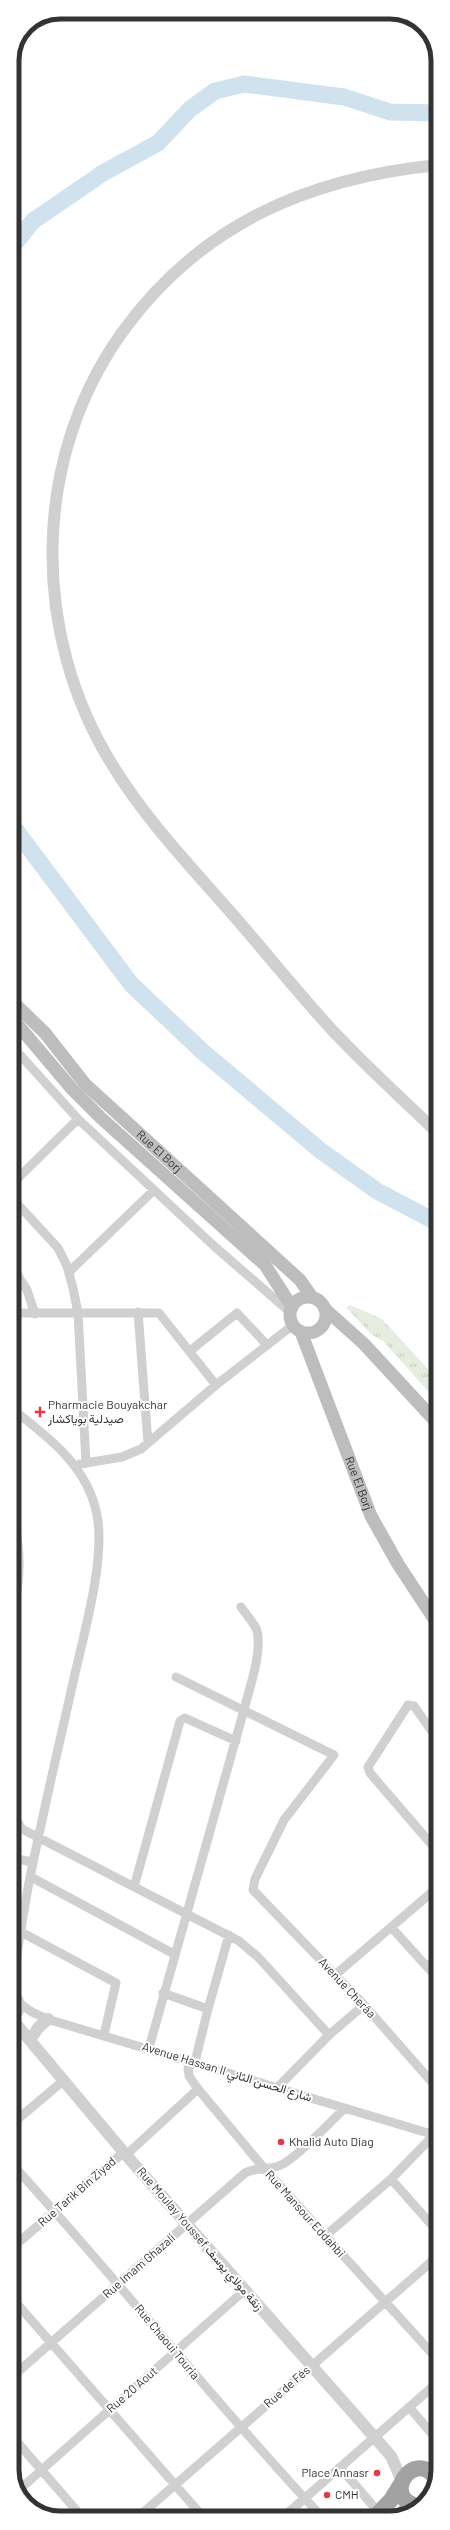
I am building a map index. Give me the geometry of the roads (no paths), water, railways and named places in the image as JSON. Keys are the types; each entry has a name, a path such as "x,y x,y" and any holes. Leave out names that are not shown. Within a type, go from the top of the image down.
{"highway":[{"path":"379,2511 407,2473 431,2465"},
{"path":"419,2469 430,2475"},
{"path":"401,2483 403,2496 412,2504"}],"main road":[{"name":"Rue El Borj","path":"19,1008 45,1033 85,1084 300,1280 312,1297"},
{"name":"Rue El Borj","path":"19,1026 72,1089 101,1118 265,1265 294,1319 371,1516 398,1564 431,1614"},
{"path":"325,1309 326,1321 319,1330 313,1333 294,1319 300,1299 312,1297 322,1303 325,1309 364,1344 431,1416"}],"street":[{"path":"431,166 367,175 307,191 250,217 198,252 175,272 133,318 115,343 84,401 70,438 60,477 54,510 52,543 56,610 67,662 82,707 112,766 152,820 332,1030 431,1126"},
{"path":"19,1054 78,1119 294,1319 267,1345 216,1385 148,1443 132,1454 75,1465"},
{"path":"19,1177 78,1119"},
{"path":"69,1272 154,1190"},
{"path":"19,1206 58,1248 69,1272 78,1313 86,1463"},
{"path":"19,1277 27,1290 36,1314"},
{"path":"19,1313 155,1311 162,1315 216,1385"},
{"path":"138,1312 148,1443"},
{"path":"190,1351 237,1313 267,1345"},
{"path":"19,1414 57,1445 75,1465 87,1486 97,1515 99,1536 97,1565 33,1862 19,1944"},
{"path":"19,1561 19,1574"},
{"path":"148,2048 244,1710 258,1641 256,1628 241,1607"},
{"path":"176,1677 244,1710"},
{"path":"431,1730 414,1706 408,1705 368,1767 370,1773 431,1844"},
{"name":"Avenue Cherâa","path":"244,1710 334,1755 284,1820 255,1879 253,1890 364,2005 431,2082"},
{"path":"134,1887 180,1721 185,1718 236,1741"},
{"path":"19,1826 39,1839 229,1935 259,1958 329,2035"},
{"path":"19,1859 33,1862"},
{"path":"31,1877 174,1954"},
{"path":"335,1975 431,1892"},
{"path":"391,1928 431,1971"},
{"path":"21,1932 116,1983 104,2035"},
{"path":"195,2062 229,1935"},
{"path":"427,1967 431,1963"},
{"path":"163,1993 208,2009"},
{"name":"Avenue Hassan II شارع الحسن الثاني","path":"19,2001 32,2012 48,2019 195,2062 431,2134"},
{"path":"278,2088 329,2035 364,2005"},
{"path":"19,2017 48,2019"},
{"path":"30,2040 38,2028 48,2019"},
{"name":"Rue Moulay Youssef زنقة مولاي يوسف","path":"19,2024 63,2081 125,2154 391,2456"},
{"name":"Rue Mansour Eddahbi","path":"195,2062 188,2068 188,2072 198,2089 262,2167 324,2237 431,2352"},
{"path":"19,2118 63,2081"},
{"name":"Rue Tarik Bin Ziyad","path":"19,2242 125,2154 198,2089"},
{"name":"Rue Imam Ghazali","path":"19,2371 245,2173 262,2167 271,2168 284,2164 345,2108"},
{"path":"324,2237 431,2141"},
{"name":"Rue Chaoui Touria","path":"19,2172 55,2211 175,2352 316,2511"},
{"path":"390,2179 431,2224"},
{"name":"Rue de Fés","path":"145,2511 431,2262"},
{"name":"Rue 20 Aout","path":"23,2487 245,2290"},
{"path":"19,2306 198,2511"},
{"path":"290,2511 431,2388"},
{"path":"409,2407 431,2434"},
{"path":"19,2444 77,2511"},
{"path":"391,2456 399,2462 419,2469"},
{"path":"391,2456 401,2483"},
{"path":"340,2467 373,2511"}],"waterway":[{"path":"19,238 33,221 103,173 158,143 190,109 215,91 244,84 344,97 390,112 431,113"},
{"path":"19,834 131,984 203,1052 321,1151 377,1191 431,1219"}],"place":[{"name":"Pharmacie Bouyakchar صيدلية بوياكشار","path":"40,1412"},
{"name":"Khalid Auto Diag","path":"281,2142"},
{"name":"Place Annasr","path":"377,2473"},
{"name":"CMH","path":"327,2495"}]}
